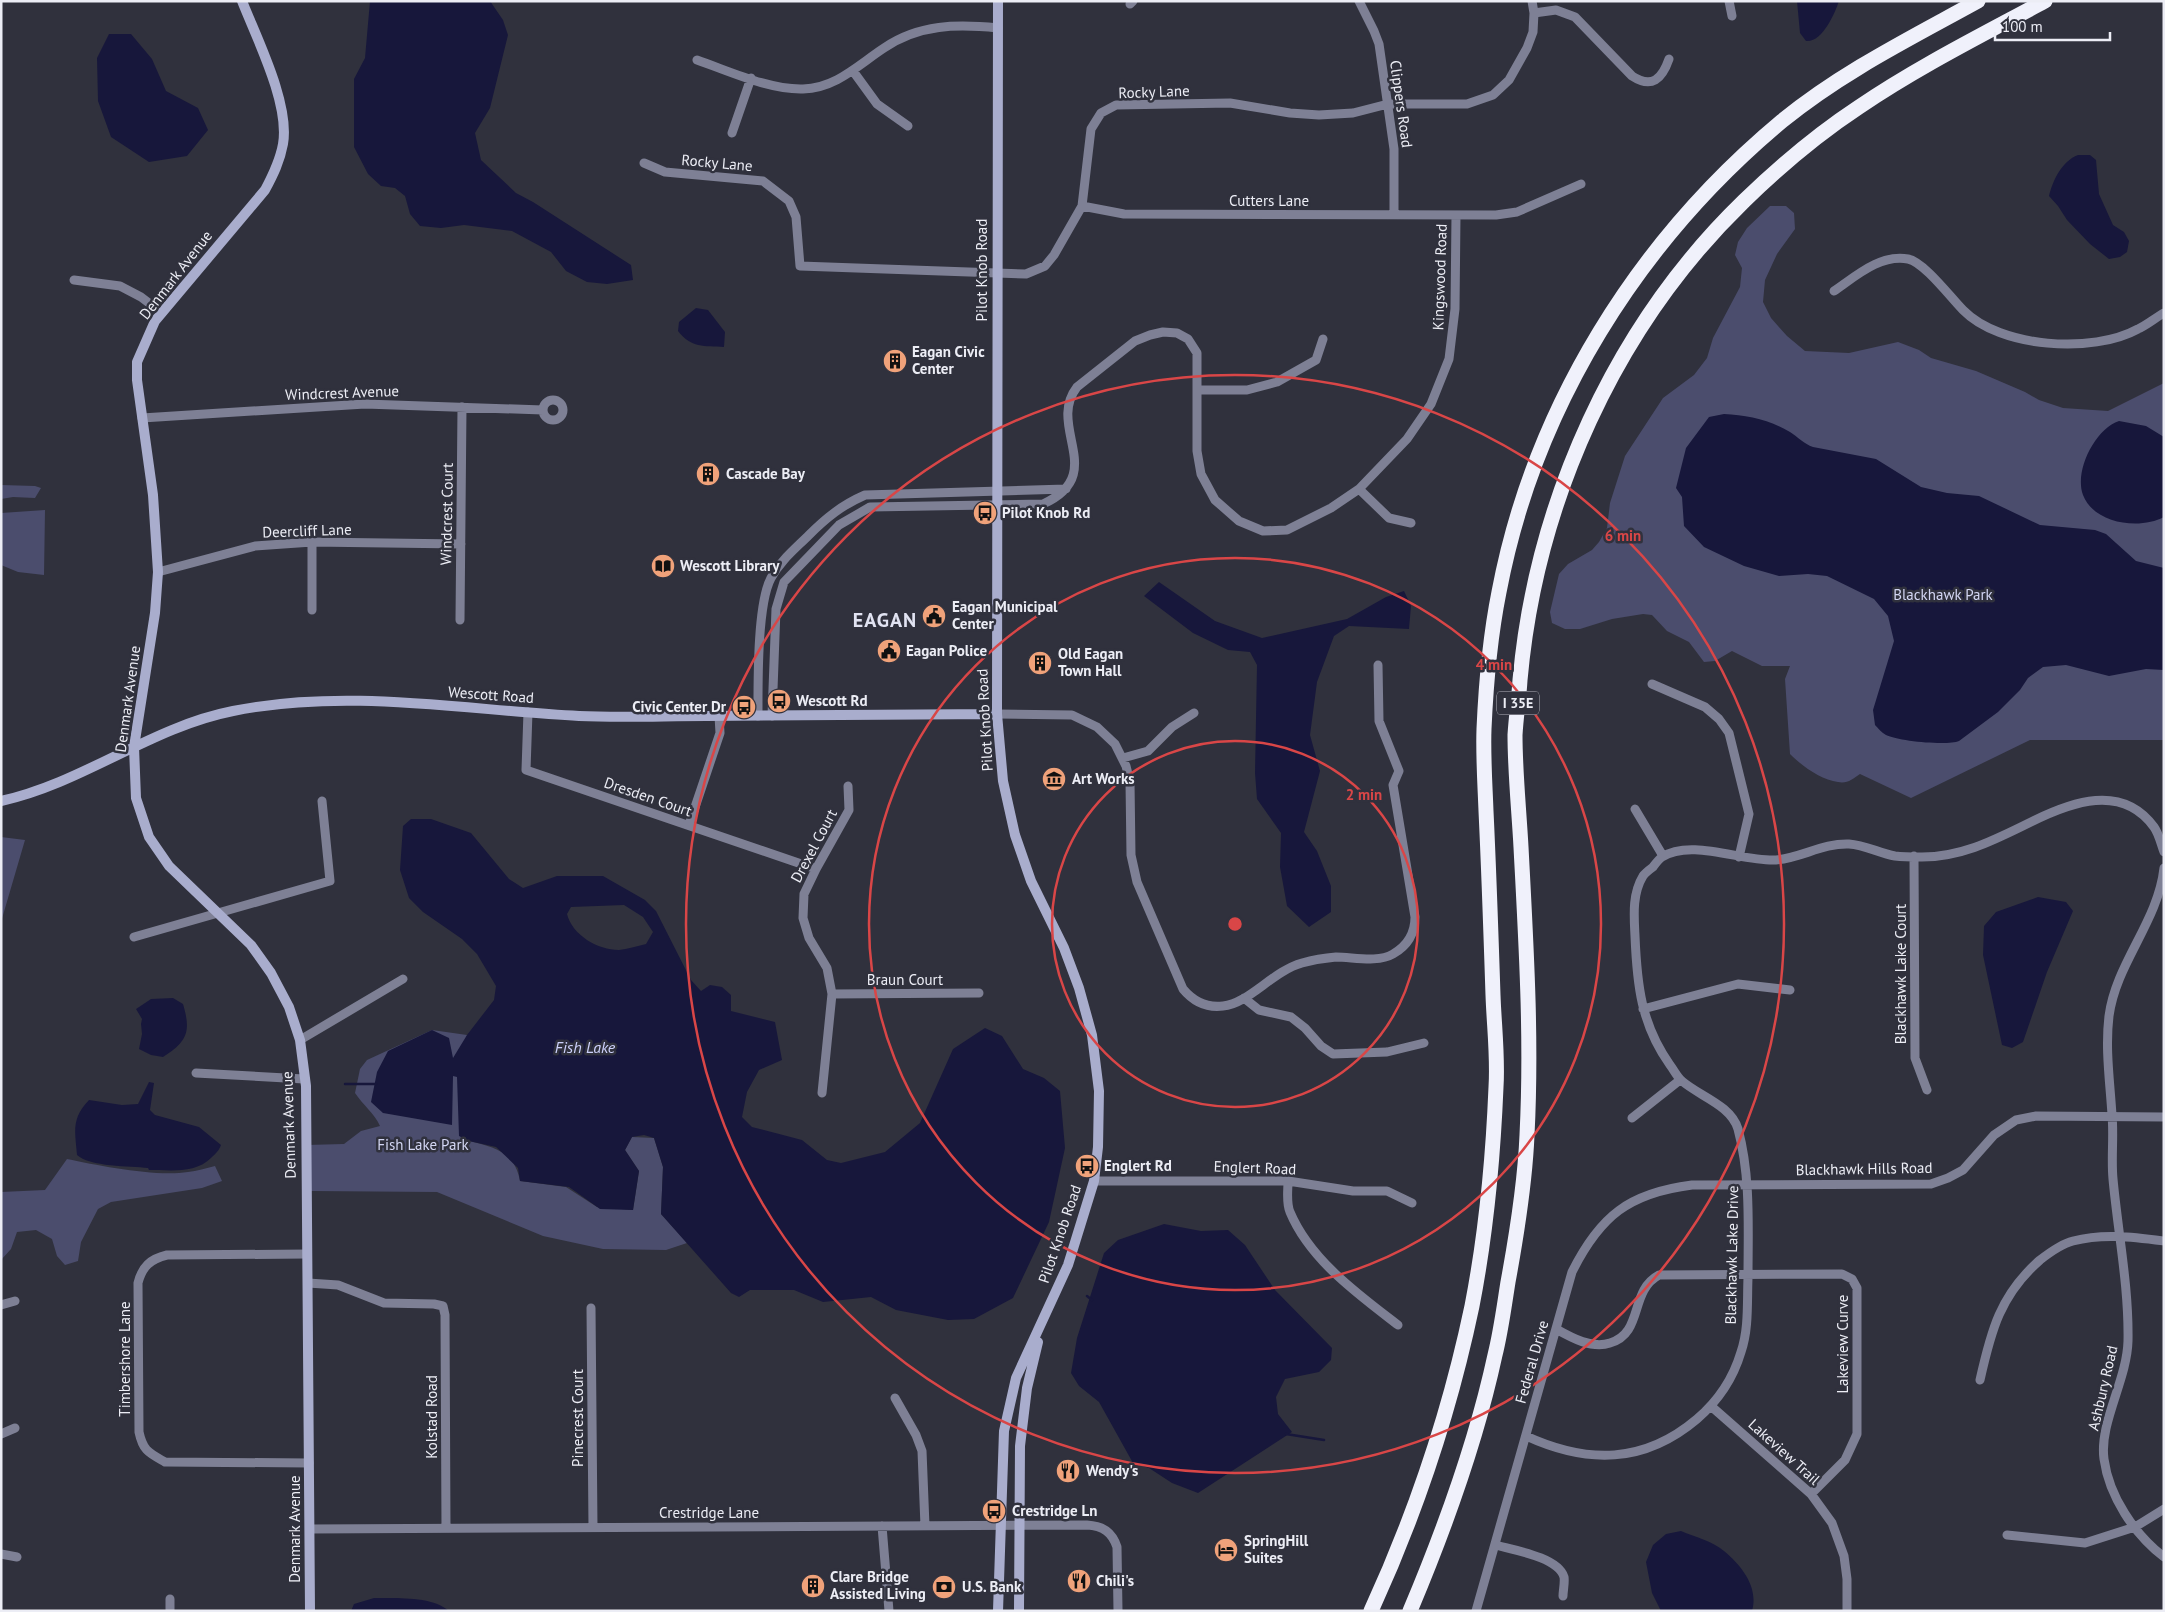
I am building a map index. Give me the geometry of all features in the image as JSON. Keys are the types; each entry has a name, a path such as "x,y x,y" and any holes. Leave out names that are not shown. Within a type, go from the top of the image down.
{"highway":[{"name":"I 35E","path":"1371,1611 1394,1561 1424,1482 1451,1394 1472,1304 1487,1212 1496,1082 1484,734 1490,644 1499,589 1512,534 1529,480 1561,402 1594,340 1632,282 1674,226 1722,175 1785,119 1853,70 1978,1"},
{"name":"I 35E","path":"1410,1611 1456,1495 1477,1426 1496,1355 1519,1224 1527,1139 1530,1031 1515,734 1523,654 1531,601 1548,532 1576,452 1620,362 1656,306 1697,252 1742,202 1799,151 1856,108 1914,72 2045,1"},
{"path":"1361,1611 1394,1561"}],"street":[{"name":"Denmark Avenue","path":"242,1 278,95 282,111 283,142 277,168 265,190 155,321 137,362 137,380 153,495 158,572 155,613 134,747 136,798 149,837 169,866 250,945 272,973 289,1007 300,1040 306,1086 310,1611"},
{"name":"Pilot Knob Road","path":"998,1 997,714 1003,781 1015,835 1031,881 1064,948 1079,988 1092,1035 1099,1091 1098,1147 1094,1181 1068,1265 1016,1378 1004,1431 998,1611"},
{"name":"Clippers Road","path":"1359,1 1379,44 1394,149 1394,215"},
{"name":"Rocky Lane","path":"644,163 665,172 763,181 789,201 796,217 800,266 1026,274 1045,266 1054,255 1082,206 1092,129 1101,113 1116,105 1230,103 1290,113 1319,115 1353,113 1388,104 1467,104 1492,95 1509,80 1527,48 1533,32 1534,13 1532,1"},
{"path":"1729,1 1732,16"},
{"path":"1534,13 1556,10 1575,17 1632,76 1640,81 1650,82 1659,78 1664,72 1669,59"},
{"path":"697,60 780,88 804,89 829,84 853,71 885,47 906,36 932,28 961,25 998,28"},
{"path":"853,71 877,104 908,126"},
{"name":"Rocky Lane","path":"732,134 751,78"},
{"name":"Cutters Lane","path":"1082,206 1124,214 1496,215 1517,212 1581,184"},
{"name":"Kingswood Road","path":"1066,489 1072,480 1075,468 1067,409 1070,396 1077,387 1135,342 1150,335 1163,332 1177,333 1188,339 1197,353 1197,451 1201,474 1215,500 1239,521 1263,531 1287,530 1331,508 1359,489 1407,439 1417,425 1431,404 1449,359 1456,309 1456,215"},
{"path":"1834,291 1876,264 1892,258 1914,260 1934,277 1964,312 1983,325 2004,334 2044,344 2098,342 2137,330 2164,313"},
{"path":"74,280 120,286 141,297 162,313"},
{"path":"1198,390 1247,390 1277,382 1316,360 1323,339"},
{"name":"Windcrest Avenue","path":"142,418 365,404 543,410"},
{"name":"Windcrest Court","path":"460,620 462,407"},
{"path":"758,716 764,595 770,580 780,565 824,520 845,504 865,496 1066,489"},
{"path":"772,716 776,609 784,582 839,525 870,507 1043,504 1057,497 1066,489"},
{"path":"1359,489 1389,518 1411,523"},
{"path":"312,542 312,610"},
{"name":"Deercliff Lane","path":"158,572 254,546 312,542 461,544"},
{"path":"997,714 1072,715 1081,718 1104,732 1115,744 1123,758 1130,782 1131,855 1135,876 1178,980 1189,996 1202,1004 1226,1006 1244,998 1275,975 1300,963 1327,958 1388,956 1399,950 1408,941 1413,929 1414,917 1393,784 1399,771 1379,720 1378,665"},
{"path":"1652,684 1705,707 1719,719 1729,733 1749,814 1739,857"},
{"name":"Wescott Road","path":"1,801 56,784 155,736 193,722 233,711 306,700 363,700 581,716 997,714"},
{"name":"Dresden Court","path":"528,712 526,770 816,869"},
{"path":"1123,758 1148,751 1172,726 1194,713"},
{"path":"688,826 720,733 719,716"},
{"name":"Drexel Court","path":"822,1093 832,994 827,968 809,938 803,918 804,894 849,810 848,786"},
{"path":"1635,809 1663,856 1685,850 1709,851 1739,857 1777,860 1823,847 1845,844 1862,845 1894,856 1924,857 1978,848 2056,810 2090,800 2109,800 2138,810 2160,827 2164,852"},
{"path":"134,937 330,880 322,801"},
{"name":"Blackhawk Lake Drive","path":"1526,1436 1541,1443 1589,1455 1612,1455 1656,1446 1678,1435 1712,1407 1730,1380 1742,1350 1747,1322 1748,1184 1737,1124 1721,1107 1680,1080 1658,1048 1642,1009 1637,977 1634,901 1643,876 1663,856"},
{"name":"Blackhawk Lake Court","path":"1914,856 1915,1058 1927,1090"},
{"path":"2112,1117 2107,1055 2109,1015 2122,971 2153,908 2162,884 2164,868"},
{"path":"300,1040 403,979"},
{"path":"1642,1009 1738,984 1790,990"},
{"name":"Braun Court","path":"832,994 979,993"},
{"path":"1244,998 1259,1010 1291,1017 1305,1028 1321,1046 1333,1054 1387,1052 1424,1043"},
{"path":"196,1072 304,1079"},
{"path":"1632,1118 1680,1080"},
{"name":"Blackhawk Hills Road","path":"1692,1185 1931,1184 1964,1170 1994,1135 2016,1120 2036,1116 2164,1117"},
{"name":"Ashbury Road","path":"2112,1117 2113,1176 2128,1311 2128,1343 2122,1379 2106,1430 2104,1458 2112,1492 2135,1527 2164,1557"},
{"name":"Englert Road","path":"1094,1181 1288,1181 1353,1191 1387,1191 1412,1203"},
{"path":"1288,1181 1289,1211 1316,1252 1353,1289 1398,1325"},
{"name":"Federal Drive","path":"1476,1611 1572,1272 1585,1247 1606,1222 1632,1200 1664,1188 1692,1185"},
{"path":"1980,1380 1989,1338 1997,1316 2009,1294 2027,1272 2048,1254 2071,1241 2119,1235 2164,1241"},
{"name":"Timbershore Lane","path":"307,1254 167,1255 156,1258 147,1264 141,1273 138,1283 139,1432 141,1442 147,1452 165,1462 309,1463"},
{"name":"Lakeview Curve","path":"1556,1329 1572,1338 1600,1346 1621,1340 1631,1327 1643,1288 1650,1280 1659,1275 1842,1274 1852,1279 1858,1288 1857,1434 1845,1460 1811,1494"},
{"name":"Kolstad Road","path":"308,1283 338,1285 384,1303 434,1304 442,1306 445,1314 446,1528"},
{"path":"1,1305 15,1301"},
{"name":"Pinecrest Court","path":"591,1308 593,1527"},
{"name":"Pilot Knob Road","path":"1019,1611 1020,1446 1027,1388 1043,1322"},
{"path":"895,1398 916,1435 922,1451 924,1526"},
{"name":"Lakeview Trail","path":"1712,1407 1811,1494 1832,1523 1844,1556 1847,1578 1847,1611"},
{"path":"1,1434 15,1428"},
{"path":"2007,1535 2085,1542 2135,1527 2164,1509"},
{"name":"Crestridge Lane","path":"310,1529 1088,1525 1107,1530 1114,1537 1117,1547 1118,1611"},
{"path":"882,1526 889,1611"},
{"path":"1495,1545 1546,1560 1556,1566 1564,1577 1563,1596"},
{"path":"1,1554 17,1556"},
{"path":"170,1599 170,1611"}],"green space":[{"name":"Blackhawk Park","path":"1770,206 1786,206 1794,213 1795,229 1777,254 1765,280 1763,302 1771,318 1787,336 1805,351 1849,353 1898,342 1919,350 1931,358 1976,371 2039,400 2063,408 2108,411 2164,383 2164,740 2030,740 1911,798 1860,774 1850,781 1832,781 1806,768 1790,754 1785,679 1790,666 1762,666 1732,651 1715,661 1704,662 1689,642 1667,631 1652,615 1643,614 1612,619 1580,629 1565,629 1552,623 1550,612 1559,574 1568,564 1592,550 1599,542 1607,528 1610,503 1625,456 1663,398 1694,375 1707,358 1713,338 1740,287 1742,268 1735,255 1738,242 1747,228"},
{"path":"1,485 35,486 41,488 35,498 13,497 1,499"},
{"path":"45,510 44,575 18,572 1,565 1,513"},
{"path":"1,837 25,840 1,922"},
{"name":"Fish Lake Park","path":"432,1030 467,1035 458,1077 469,1141 502,1152 513,1163 520,1181 566,1187 597,1207 633,1210 639,1171 625,1150 632,1137 654,1138 663,1167 661,1214 687,1243 666,1250 603,1249 543,1236 437,1192 311,1191 306,1145 344,1144 361,1131 380,1126 355,1093 360,1069 367,1060"},
{"path":"67,1159 111,1168 160,1173 188,1172 215,1166 222,1181 202,1188 111,1202 98,1209 81,1242 78,1261 65,1265 57,1256 52,1239 36,1230 17,1232 11,1249 1,1260 1,1192 45,1190"}],"water":[{"path":"370,1 490,1 503,20 508,35 490,108 475,133 481,160 516,193 631,265 633,280 607,284 587,282 566,271 551,252 512,231 464,225 441,228 420,226 410,214 405,196 395,188 381,186 368,174 354,147 354,79 365,58"},
{"path":"1797,1 1839,1 1827,26 1817,37 1806,41 1800,33"},
{"path":"109,34 131,34 152,59 166,91 198,108 208,130 187,156 149,162 111,137 98,101 97,58"},
{"path":"2078,155 2090,155 2096,160 2099,194 2113,225 2124,232 2129,241 2127,252 2120,257 2109,259 2090,244 2067,220 2049,196 2063,166"},
{"path":"696,308 708,310 725,332 724,347 698,345 688,341 678,331 679,322"},
{"path":"1724,414 1766,421 1790,432 1813,447 1876,459 1921,487 1947,493 1979,496 2040,525 2095,530 2106,534 2136,561 2164,568 2164,670 2146,669 2109,676 2066,665 2043,667 2028,678 2020,690 1998,712 1959,741 1944,743 1922,742 1886,735 1875,725 1873,710 1894,641 1888,616 1874,599 1827,576 1808,574 1779,576 1744,566 1704,547 1684,526 1682,497 1676,488 1686,448 1709,417"},
{"path":"2119,421 2146,426 2164,437 2164,517 2143,523 2119,522 2097,512 2089,505 2083,495 2081,474 2089,452 2102,433 2110,425"},
{"path":"1159,582 1215,621 1262,638 1347,619 1386,597 1404,591 1411,606 1409,629 1349,626 1334,636 1317,682 1310,735 1320,771 1304,832 1317,851 1331,886 1331,912 1309,927 1287,906 1280,867 1281,833 1257,799 1255,773 1257,665 1250,652 1228,650 1193,633 1144,596"},
{"name":"Fish Lake","path":"411,819 431,819 471,833 509,879 523,888 557,876 603,876 645,900 656,911 691,980 701,991 710,985 722,987 731,995 731,1011 775,1022 782,1060 759,1070 747,1092 742,1117 752,1127 802,1140 827,1160 841,1163 885,1152 920,1123 953,1049 985,1028 1002,1036 1023,1069 1044,1078 1060,1091 1065,1148 1049,1222 1013,1298 974,1319 948,1320 896,1310 871,1297 823,1302 794,1290 750,1290 739,1297 731,1293 661,1214 663,1167 654,1138 644,1135 632,1137 625,1150 639,1171 633,1210 600,1209 569,1187 520,1181 518,1168 496,1147 469,1141 459,1136 457,1077 453,1076 452,1125 383,1113 371,1102 377,1072 388,1051 432,1030 449,1038 453,1058 467,1035 494,1000 496,986 477,954 462,939 423,912 409,898 400,870 403,826","holes":["624,905 643,917 653,932 646,944 619,950 603,947 587,940 574,928 567,914 571,907"]},
{"path":"2038,897 2066,902 2073,911 2047,972 2023,1042 2012,1048 2002,1045 1983,955 1984,926 1996,912"},
{"path":"173,998 183,1004 187,1021 185,1035 178,1046 163,1057 151,1055 139,1049 142,1019 136,1009 151,999"},
{"path":"149,1082 154,1083 150,1110 155,1115 199,1127 221,1145 215,1154 198,1167 182,1170 149,1170 148,1168 100,1164 83,1159 77,1155 75,1132 77,1119 79,1113 89,1100 122,1105 138,1104"},
{"path":"1164,1224 1201,1231 1228,1230 1245,1245 1275,1290 1332,1348 1331,1360 1319,1372 1285,1379 1276,1397 1278,1414 1292,1432 1198,1493 1172,1483 1149,1468 1133,1463 1099,1402 1079,1386 1071,1373 1077,1338 1104,1253 1118,1240"},
{"path":"1681,1531 1714,1544 1737,1563 1751,1585 1754,1602 1752,1611 1661,1611 1652,1593 1646,1562 1653,1545 1666,1534"},
{"path":"374,1598 424,1600 442,1606 449,1611 351,1611 354,1604"}],"waterway":[{"path":"345,1084 376,1084"},
{"path":"1087,1296 1092,1300"},
{"path":"1286,1434 1324,1440"}],"place":[{"name":"Eagan Civic Center","path":"895,361"},
{"name":"Cascade Bay","path":"708,474"},
{"name":"Pilot Knob Rd","path":"985,513"},
{"name":"Wescott Library","path":"663,566"},
{"name":"Eagan Municipal Center","path":"934,616"},
{"name":"Eagan Police","path":"889,651"},
{"name":"Old Eagan Town Hall","path":"1040,663"},
{"name":"Wescott Rd","path":"779,701"},
{"name":"Civic Center Dr","path":"744,707"},
{"name":"Art Works","path":"1054,779"},
{"name":"Englert Rd","path":"1087,1166"},
{"name":"Wendy's","path":"1068,1471"},
{"name":"Crestridge Ln","path":"994,1511"},
{"name":"SpringHill Suites","path":"1226,1550"},
{"name":"Chili's","path":"1079,1581"},
{"name":"Clare Bridge Assisted Living","path":"813,1586"},
{"name":"U.S. Bank","path":"944,1587"}],"district":[{"name":"EAGAN","path":"885,620"}]}
